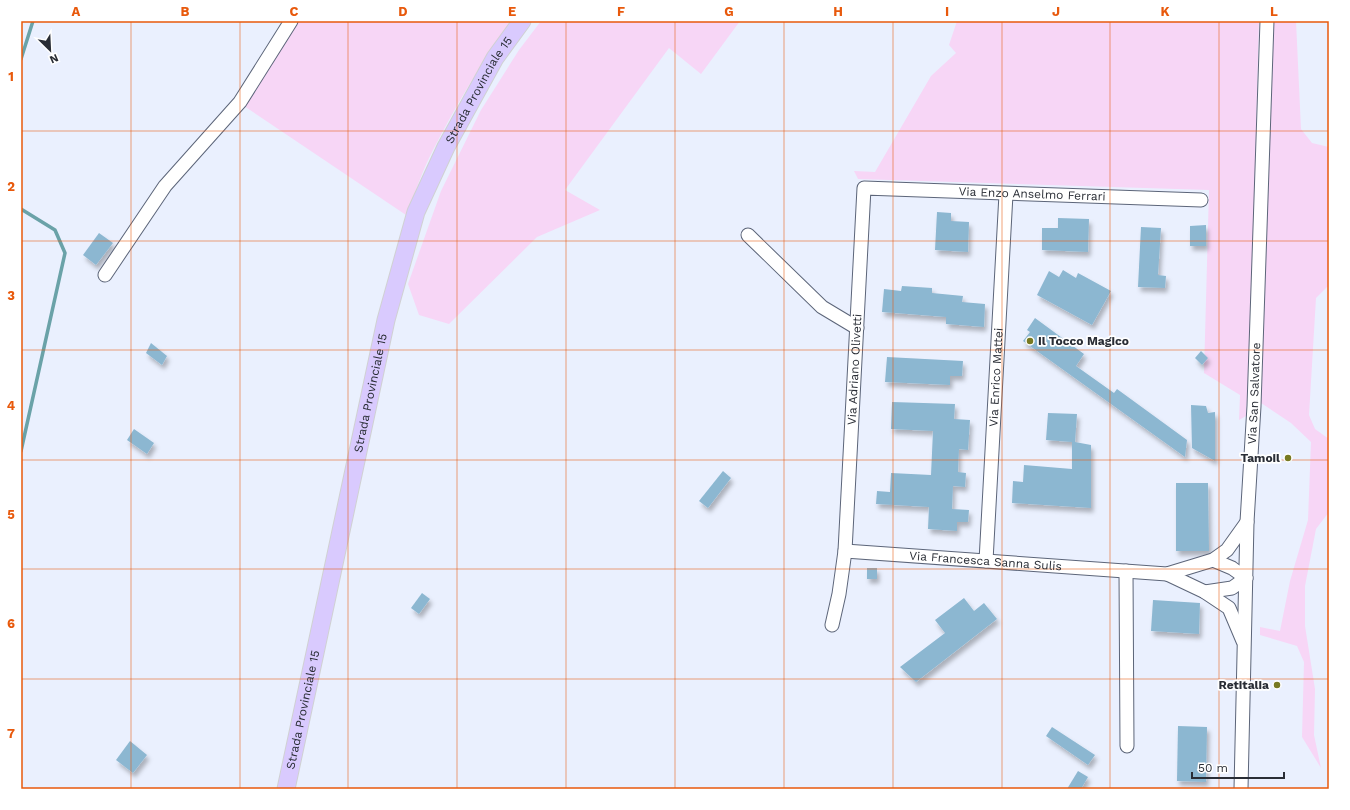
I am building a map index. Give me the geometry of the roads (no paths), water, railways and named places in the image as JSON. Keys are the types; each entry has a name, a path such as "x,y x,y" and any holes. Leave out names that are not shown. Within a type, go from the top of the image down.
{"main road":[{"name":"Strada Provinciale 15","path":"286,789 386,320 416,212 446,147 495,58 522,21"}],"street":[{"path":"105,275 165,186 240,102 291,21"},
{"name":"Via San Salvatore","path":"1241,789 1247,522 1254,406 1267,21"},
{"name":"Via Enzo Anselmo Ferrari","path":"864,188 1200,200"},
{"name":"Via Adriano Olivetti","path":"832,625 839,594 845,551 864,188"},
{"name":"Via Enrico Mattei","path":"986,561 1006,194"},
{"path":"748,235 822,307 857,328"},
{"name":"Via Francesca Sanna Sulis","path":"845,551 1167,574 1213,560 1227,550 1247,522"},
{"path":"1205,592 1232,588 1246,578 1232,568 1213,560"},
{"path":"1126,571 1127,746"},
{"name":"Via Francesca Sanna Sulis","path":"1167,574 1205,592 1228,608 1244,645"}],"waterway":[{"path":"21,59 33,21"},
{"path":"21,209 55,230 65,253 21,451"}],"place":[{"name":"Il Tocco Magico","path":"1030,341"},
{"name":"Tamoil","path":"1288,458"},
{"name":"Retitalia","path":"1277,685"}]}
